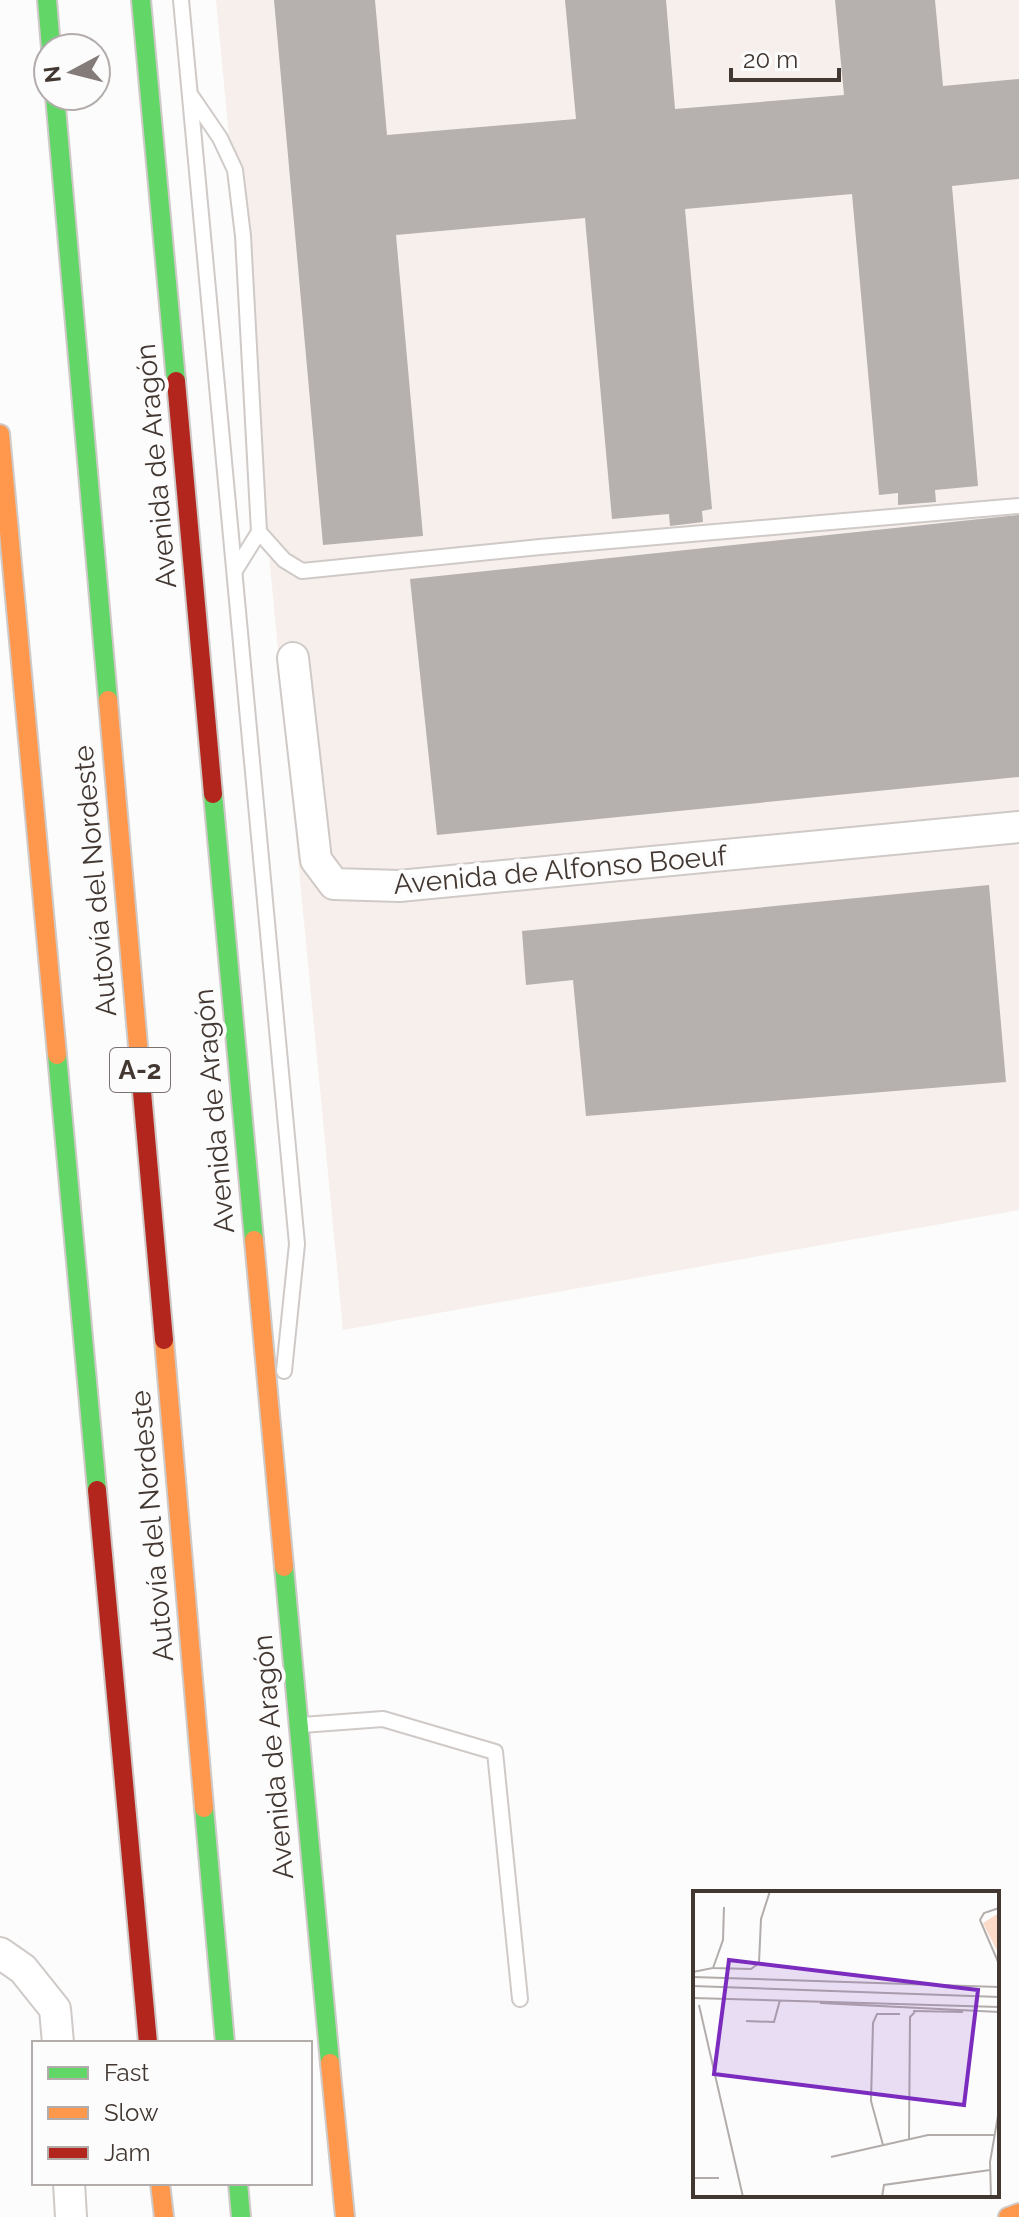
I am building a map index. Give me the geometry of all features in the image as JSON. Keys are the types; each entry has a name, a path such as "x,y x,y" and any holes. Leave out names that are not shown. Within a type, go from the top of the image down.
{"main road":[{"path":"47,0 50,32"},
{"name":"Avenida de Aragón","path":"141,0 345,2217"},
{"name":"Autovía del Nordeste","path":"56,112 225,2041"},
{"name":"Autovía del Nordeste","path":"0,434 148,2041"},
{"path":"160,2185 164,2217"},
{"path":"238,2185 241,2217"},
{"path":"1008,2217 1019,2213"}],"street":[{"name":"Avenida de Alfonso Boeuf","path":"293,658 316,860 334,884 399,886 1019,827"},
{"path":"0,1953 23,1969 55,2009 58,2041"},
{"path":"69,2185 71,2217"}],"lane":[{"path":"181,0 297,1244 274,1459"},
{"path":"190,94 220,138 235,170 243,236 259,532 236,569"},
{"path":"259,532 284,560 302,571 540,547 1019,506"},
{"path":"298,1725 383,1719 495,1752 520,1999"}],"shaded area":[{"path":"216,0 1019,0 1019,1210 343,1330"}],"building":[{"path":"274,0 375,0 387,135 576,119 565,0 666,0 675,109 844,95 835,0 935,0 943,86 1019,79 1019,179 952,186 978,486 935,490 936,502 898,505 898,493 879,495 852,194 685,209 712,509 702,511 703,522 670,526 669,514 612,519 585,218 396,235 423,536 323,545"},
{"path":"1019,515 1019,777 437,835 410,579"},
{"path":"989,885 1006,1082 586,1116 573,980 526,985 522,931"}],"traffic: fast":[{"path":"47,0 50,32"},
{"path":"141,0 176,381"},
{"path":"56,112 108,700"},
{"path":"213,794 254,1240"},
{"path":"57,1055 97,1490"},
{"path":"284,1567 330,2063"},
{"path":"204,1808 225,2041"},
{"path":"238,2185 241,2217"}],"traffic: slow":[{"path":"0,434 57,1055"},
{"path":"108,700 142,1092"},
{"path":"254,1240 284,1567"},
{"path":"164,1340 204,1808"},
{"path":"330,2063 345,2217"},
{"path":"160,2185 164,2217"},
{"path":"1008,2217 1019,2213"}],"traffic: jam":[{"path":"176,381 213,794"},
{"path":"142,1092 164,1340"},
{"path":"97,1490 148,2041"}]}
